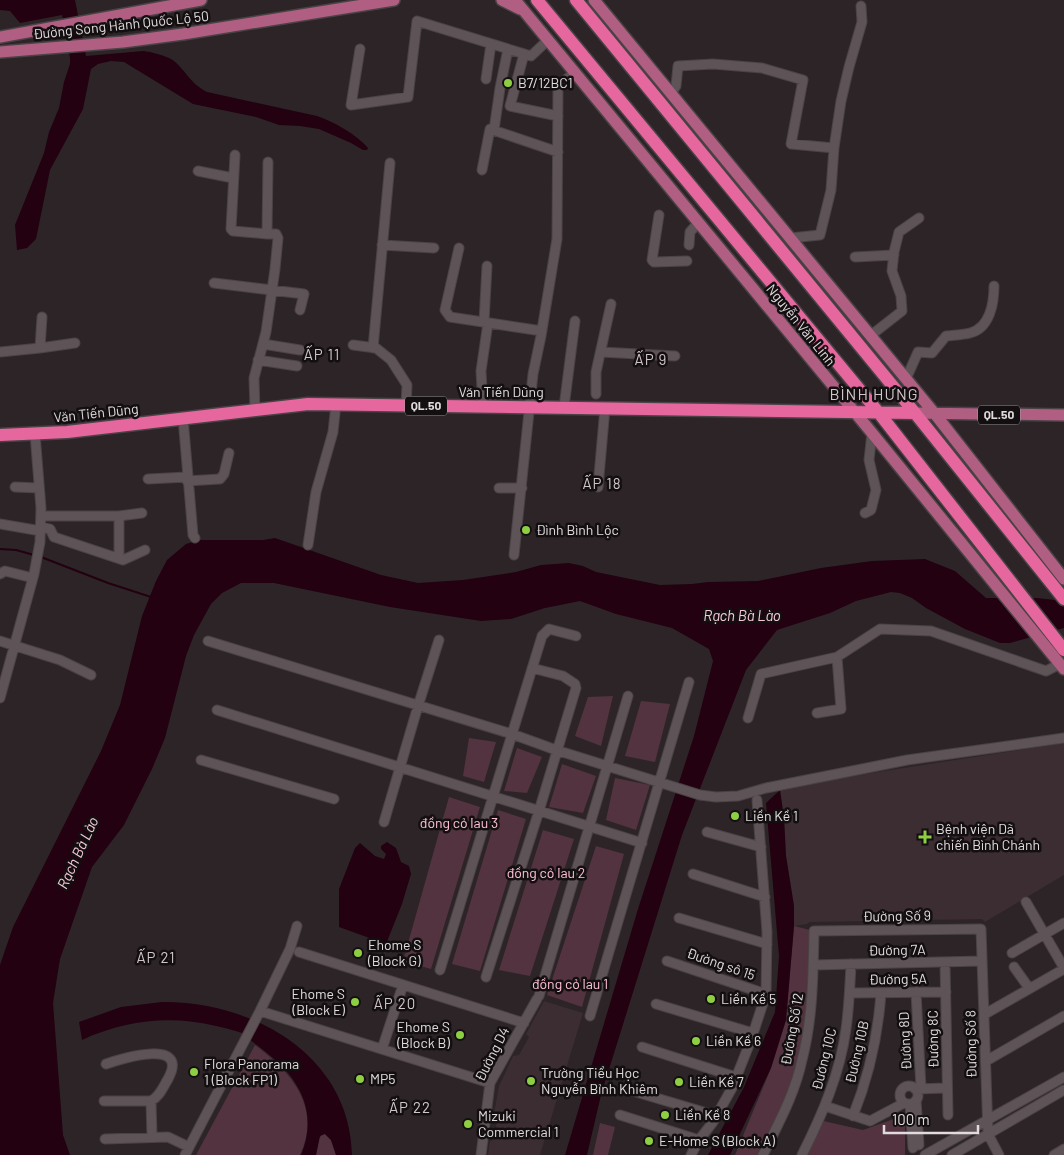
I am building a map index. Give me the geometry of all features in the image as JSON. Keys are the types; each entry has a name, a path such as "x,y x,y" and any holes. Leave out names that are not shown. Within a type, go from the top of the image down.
{"highway":[{"name":"Nguyễn Văn Linh","path":"536,0 879,413 1013,586 1051,642 1064,650"},
{"path":"576,0 915,414 1042,562 1060,594"},
{"name":"Văn Tiến Dũng","path":"0,436 67,432 308,404 853,412"},
{"name":"QL.50","path":"853,412 915,414"}],"main road":[{"name":"Đường Song Hành Quốc Lộ 50","path":"0,37 202,0"},
{"name":"Đường Song Hành Quốc Lộ 50","path":"0,52 90,45 193,33 394,0"},
{"path":"502,0 524,12"},
{"name":"Nguyễn Văn Linh","path":"514,0 1003,594 1051,642 1062,666"},
{"path":"594,0 935,414 1042,562 1064,579"},
{"name":"QL.50","path":"915,414 1064,415"}],"street":[{"path":"790,238 820,235 831,190 834,148 845,84 862,22 861,6"},
{"path":"360,49 351,105 408,97 417,21 531,56 548,40"},
{"path":"486,79 491,44"},
{"path":"494,130 508,49"},
{"path":"524,54 510,106 558,116"},
{"path":"671,93 676,86 678,66 714,64 762,68 803,80 791,144 834,148"},
{"path":"514,555 522,488 528,408 557,239 558,85 575,73"},
{"path":"482,170 490,129 558,152"},
{"path":"235,155 231,229 233,231 276,234 278,238 276,269 263,344 254,378 255,410"},
{"path":"267,234 268,162"},
{"path":"374,348 390,163"},
{"path":"198,171 233,178"},
{"path":"659,215 652,260 654,262 687,261"},
{"path":"870,336 902,312 901,296 892,271 894,255 899,232 919,218"},
{"path":"689,245 690,232 698,223"},
{"path":"382,245 434,248"},
{"path":"459,248 446,310 450,317 542,331"},
{"path":"855,257 894,255"},
{"path":"482,407 487,266"},
{"path":"214,283 304,294 300,310"},
{"path":"906,378 918,352 932,353 946,336 972,333 987,320 994,302 994,286"},
{"path":"596,394 596,372 611,304"},
{"path":"40,348 42,317"},
{"path":"564,407 575,321"},
{"path":"0,352 76,343"},
{"path":"263,344 300,350"},
{"path":"354,345 374,348 391,360 407,385 406,406"},
{"path":"601,352 675,356"},
{"path":"258,360 297,366"},
{"path":"308,545 316,492 333,432 336,404"},
{"path":"598,487 605,408"},
{"path":"183,418 187,479 193,535 195,538"},
{"path":"865,513 871,510 876,490 869,460 872,433"},
{"path":"0,698 34,576 40,542 41,516 35,434"},
{"path":"148,479 220,479 224,474 229,453"},
{"path":"15,487 39,488"},
{"path":"499,488 522,488"},
{"path":"41,516 119,516 142,513"},
{"path":"119,516 119,558"},
{"path":"0,524 50,530 54,537 123,560 145,550"},
{"path":"0,574 5,571 34,576"},
{"path":"440,970 542,636 549,629 576,636"},
{"path":"748,718 761,674 837,657 880,629 931,631 1046,672 1062,666"},
{"path":"384,822 418,706 440,640"},
{"path":"0,641 60,660 91,675"},
{"path":"208,641 512,734 606,766 660,781 700,795 716,798 738,796 766,788 907,760 1064,738"},
{"path":"817,713 842,709 837,657"},
{"path":"486,977 576,688 575,684 564,676 532,668"},
{"path":"590,1016 689,682"},
{"name":"Đường D4","path":"481,1155 490,1083 538,998 628,696"},
{"path":"217,710 642,843"},
{"path":"201,760 334,799"},
{"path":"691,1155 698,1140 717,1116 736,1077 754,1033 766,994 767,944 765,898 757,800"},
{"path":"707,832 761,847"},
{"path":"693,874 765,898"},
{"path":"985,1014 1064,969 1026,902"},
{"path":"680,918 767,944"},
{"path":"1012,953 1064,923"},
{"path":"105,1139 168,1137 187,1151 260,1011 290,949 297,926"},
{"name":"Đường Số 9","path":"814,931 981,929"},
{"name":"Đường Số 8","path":"981,929 988,1134 999,1155"},
{"name":"Đường Số 12","path":"763,1155 787,1105 802,1061 811,1008 814,931"},
{"path":"299,952 524,1023"},
{"name":"Đường sô 15","path":"667,961 766,994"},
{"name":"Đường 7A","path":"813,965 982,961"},
{"name":"Đường 8C","path":"945,962 948,1115"},
{"name":"Đường 10C","path":"802,1155 825,1106 838,1068 844,1041 850,993 851,964"},
{"path":"1014,966 1029,988"},
{"path":"382,1049 403,985"},
{"name":"Đường 8D","path":"916,992 918,1088"},
{"name":"Đường 5A","path":"850,993 946,992"},
{"name":"Đường 10B","path":"853,1116 865,1086 874,1052 881,993"},
{"path":"656,1004 754,1033"},
{"path":"260,1011 490,1083"},
{"path":"986,1061 1064,1016"},
{"path":"642,1047 736,1077"},
{"path":"104,1101 151,1100 158,1095 171,1072 172,1063 167,1056 158,1053 140,1055 106,1064"},
{"path":"910,1102 915,1149 926,1146 930,1154 1064,1077"},
{"path":"910,1102 900,1098 902,1089 910,1086 918,1088 947,1088"},
{"path":"825,1106 870,1121 910,1102 918,1094 918,1088"},
{"path":"626,1089 717,1116"},
{"path":"952,1155 1064,1090"},
{"path":"151,1100 152,1138"},
{"path":"620,1115 698,1140"},
{"path":"1055,1155 1064,1150"}],"shaded area":[{"name":"Bệnh viện Dã chiến Bình Chánh","path":"1064,743 1064,875 985,922 982,919 810,922 794,926 794,906 786,856 780,790 820,781"},
{"name":"Trường Tiểu Học Nguyễn Bỉnh Khiêm","path":"544,1001 583,1013 540,1155 488,1155 490,1141 494,1140 497,1119 494,1114 499,1086 513,1056 519,1055 529,1037 526,1034"}],"green space":[{"path":"613,696 601,746 575,736 588,697"},
{"path":"641,701 670,704 655,762 625,756"},
{"path":"469,738 496,742 484,782 463,776"},
{"path":"517,748 542,757 527,793 504,791"},
{"path":"562,764 596,776 583,813 549,807"},
{"path":"615,778 650,785 636,830 606,820"},
{"name":"đồng cỏ lau 3","path":"449,797 480,807 431,969 403,961"},
{"name":"đồng cỏ lau 3","path":"498,810 526,819 480,971 452,964"},
{"name":"đồng cỏ lau 2","path":"543,830 574,839 530,976 499,970"},
{"name":"đồng cỏ lau 1","path":"596,846 624,854 582,1007 547,995"},
{"path":"794,926 814,931 802,1061 763,1155 735,1155 771,1068 786,1020"},
{"path":"255,1045 281,1067 300,1092 307,1122 306,1138 300,1155 196,1155"},
{"path":"905,1115 905,1155 807,1155 819,1120 863,1130"},
{"path":"600,1123 615,1127 608,1155 593,1155"},
{"path":"322,1134 325,1134 331,1140 336,1155 316,1155 319,1139"}],"water":[{"path":"0,0 75,0 86,56 143,51 161,55 176,62 196,84 207,92 317,116 344,129 368,148 363,150 319,129 279,125 256,117 193,104 124,62 111,61 98,64 91,69 83,109 50,170 36,239 27,248 17,250 15,225 44,153 49,132 59,108 70,58 62,15 20,23 10,11 0,10"},
{"name":"Rạch Bà Lào","path":"275,538 381,575 418,583 463,580 516,572 541,565 569,563 583,566 596,572 660,585 758,581 821,568 872,561 925,559 955,571 986,598 1037,598 1064,601 1064,628 1010,643 1000,643 965,629 926,608 912,598 900,593 891,592 856,601 830,613 777,630 746,670 682,835 601,1095 587,1155 565,1155 638,909 694,736 713,661 709,649 672,628 616,614 580,601 545,608 511,619 481,621 390,607 274,583 241,583 222,593 211,604 194,635 186,656 165,738 124,825 92,867 60,959 53,1003 63,1135 70,1155 0,1155 0,965 13,927 101,751 120,705 142,616 156,581 167,560 186,544 200,540 263,540"},
{"path":"780,790 786,856 794,906 786,1020 771,1068 730,1155 708,1155 744,1087 775,1012 779,956 766,803"},
{"path":"387,842 396,848 401,862 409,866 411,874 402,904 386,944 339,927 339,889 355,848 360,843 375,856 384,859 386,854 381,849 381,846"},
{"path":"162,1002 196,1004 229,1011 261,1024 290,1041 315,1062 334,1089 347,1120 352,1155 336,1155 331,1140 325,1134 320,1136 316,1155 301,1155 308,1129 305,1102 284,1068 242,1033 199,1023 165,1020 131,1024 98,1033 82,1040 79,1022 121,1007"}],"waterway":[{"path":"0,549 16,550 34,555"},
{"path":"41,557 108,583 151,597"}],"place":[{"name":"B7/12BC1","path":"508,83"},
{"name":"Đình Bình Lộc","path":"526,530"},
{"name":"Liền Kề 1","path":"735,816"},
{"name":"Bệnh viện Dã chiến Bình Chánh","path":"925,837"},
{"name":"Ehome S (Block G)","path":"358,953"},
{"name":"Liền Kề 5","path":"711,999"},
{"name":"Ehome S (Block E)","path":"355,1002"},
{"name":"Ehome S (Block B)","path":"460,1035"},
{"name":"Liền Kề 6","path":"696,1041"},
{"name":"Flora Panorama 1 (Block FP1)","path":"194,1072"},
{"name":"MP5","path":"360,1079"},
{"name":"Trường Tiểu Học Nguyễn Bỉnh Khiêm","path":"531,1081"},
{"name":"Liền Kề 7","path":"679,1082"},
{"name":"Liền Kề 8","path":"665,1115"},
{"name":"Mizuki Commercial 1","path":"468,1124"},
{"name":"E-Home S (Block A)","path":"649,1141"}],"district":[{"name":"ẤP 11","path":"322,355"},
{"name":"ẤP 9","path":"651,360"},
{"name":"BÌNH HƯNG","path":"874,394"},
{"name":"ẤP 18","path":"602,484"},
{"name":"ẤP 21","path":"156,958"},
{"name":"ẤP 20","path":"395,1004"},
{"name":"ẤP 22","path":"410,1108"}]}
